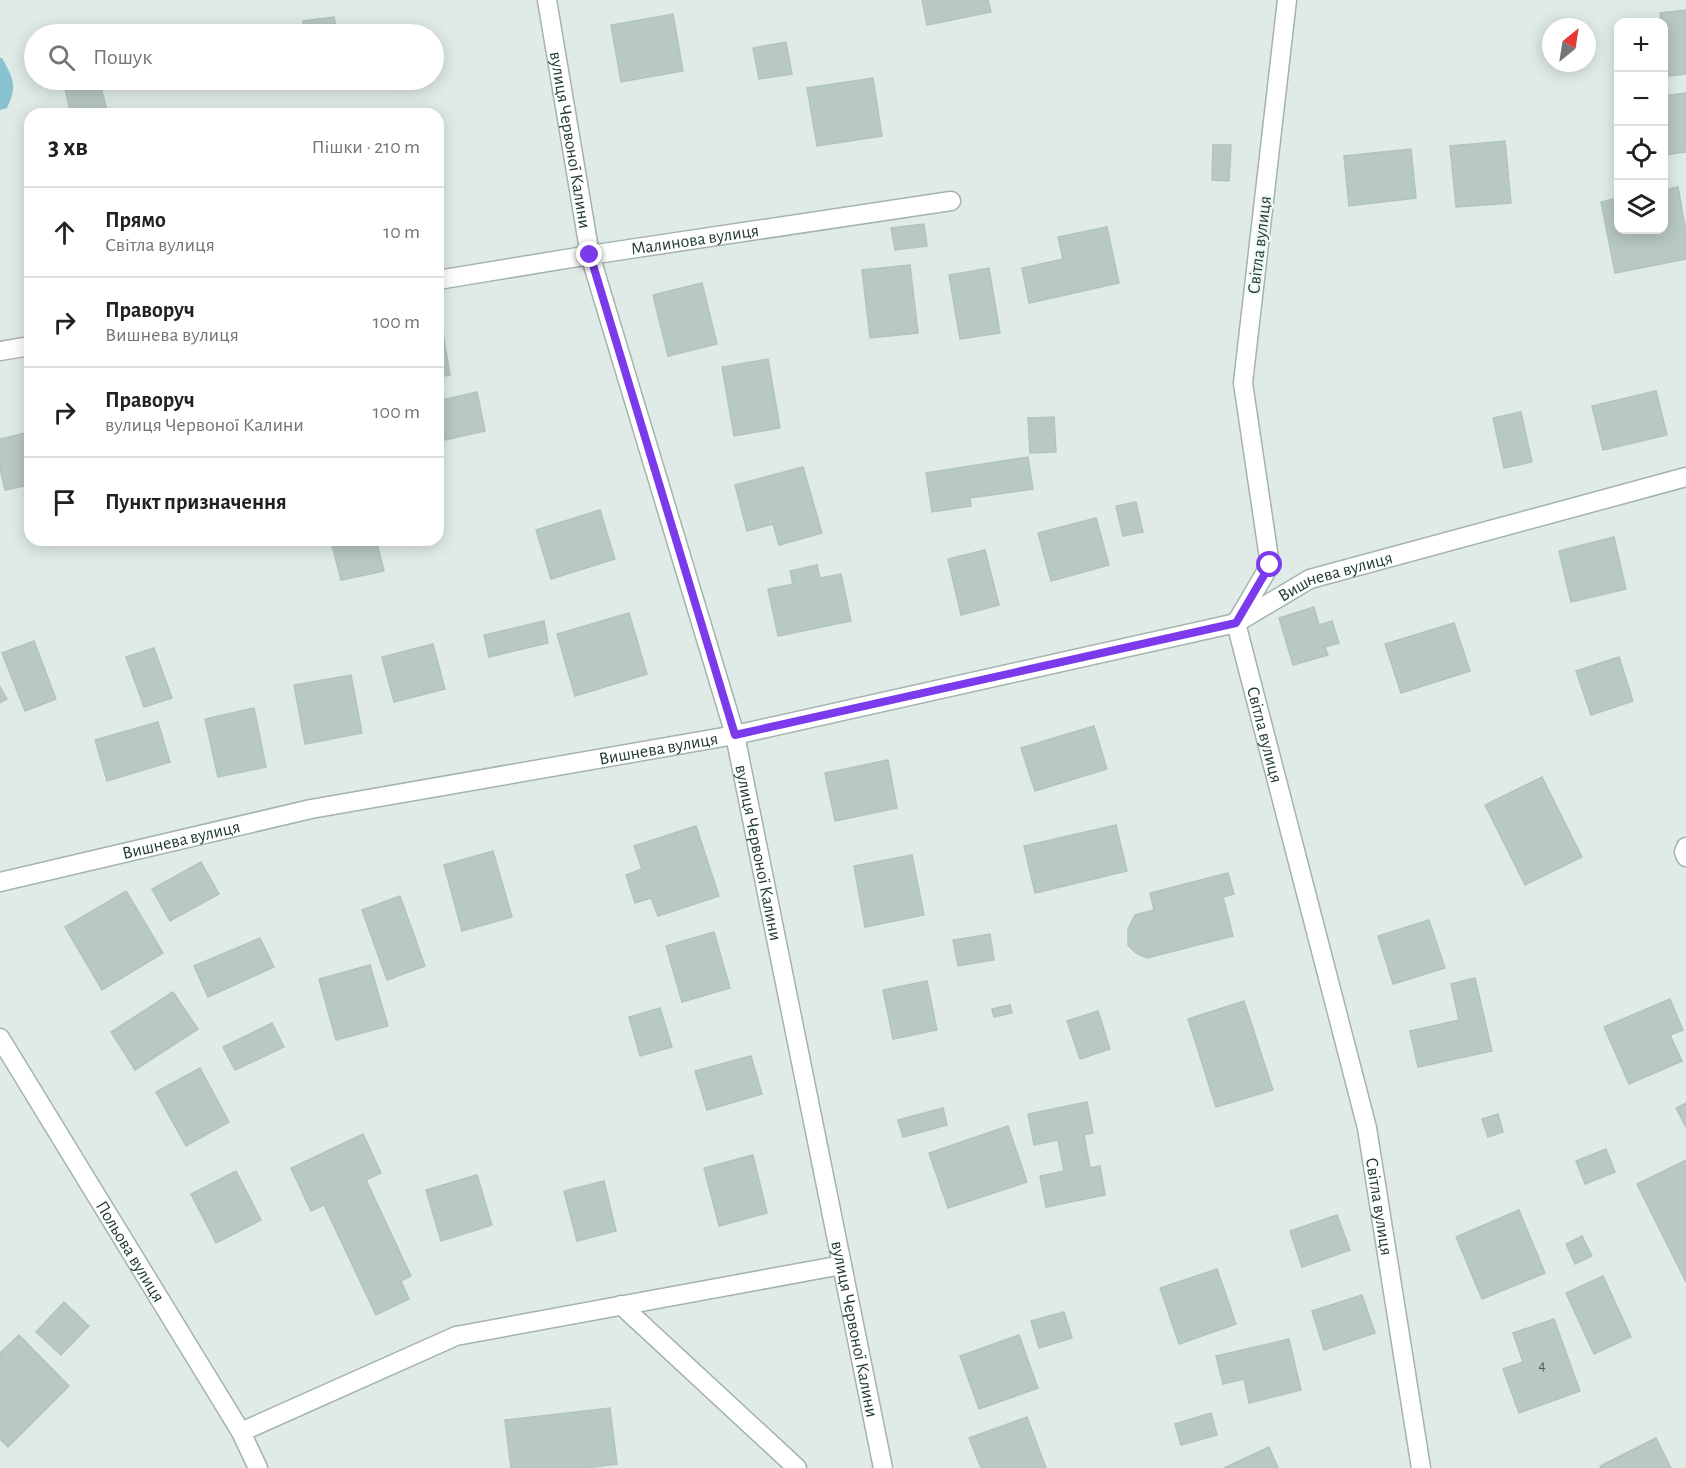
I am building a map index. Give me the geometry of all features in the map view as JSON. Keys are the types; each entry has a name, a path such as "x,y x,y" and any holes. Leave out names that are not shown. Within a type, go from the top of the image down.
{"street":[{"name":"вулиця Червоної Калини","path":"547,0 590,255 735,735 883,1468"},
{"name":"Світла вулиця","path":"1287,0 1243,383 1270,565 1236,623 1367,1128 1421,1468"},
{"name":"Малинова вулиця","path":"444,278 951,201"},
{"path":"0,351 24,347"},
{"name":"Вишнева вулиця","path":"0,882 311,809 735,735 1236,623 1310,579 1686,477"},
{"path":"1686,847 1684,852 1686,857"},
{"name":"Польова вулиця","path":"0,1038 241,1432 258,1468"},
{"path":"241,1432 456,1336 842,1265"},
{"path":"621,1305 797,1468"}],"water":[{"path":"0,58 9,71 13,88 7,108 0,110"}],"building":[{"path":"922,0 988,0 991,12 927,25"},
{"path":"1686,10 1686,74 1669,76 1668,18 1661,18 1660,13"},
{"path":"673,14 683,71 621,82 611,25"},
{"path":"334,17 335,24 303,24 303,21"},
{"path":"786,42 792,74 759,79 753,48"},
{"path":"873,78 882,136 817,146 807,88"},
{"path":"65,90 102,90 106,108 70,108"},
{"path":"1686,93 1686,152 1668,154 1668,95"},
{"path":"1505,141 1511,203 1456,207 1450,146"},
{"path":"1213,145 1231,145 1229,181 1212,180"},
{"path":"1411,149 1416,198 1349,206 1344,156"},
{"path":"1678,187 1686,232 1686,259 1615,273 1601,202 1614,199 1614,234 1668,234 1668,189"},
{"path":"924,224 927,246 895,250 891,228"},
{"path":"1107,227 1119,283 1029,303 1022,268 1063,259 1058,237"},
{"path":"910,265 918,333 870,338 862,270"},
{"path":"989,268 1000,333 960,339 949,275"},
{"path":"702,283 717,344 668,356 653,295"},
{"path":"444,340 450,375 444,376"},
{"path":"768,359 780,428 734,436 722,367"},
{"path":"1656,391 1667,435 1603,450 1592,406"},
{"path":"477,392 485,431 444,440 444,400"},
{"path":"1521,412 1532,462 1504,468 1493,418"},
{"path":"1054,417 1056,452 1030,453 1028,418"},
{"path":"24,433 24,486 5,490 0,468 0,439"},
{"path":"1028,457 1033,489 970,498 971,506 932,512 926,473"},
{"path":"803,467 822,533 779,545 773,524 747,531 735,485"},
{"path":"1136,502 1143,532 1123,536 1116,506"},
{"path":"600,510 615,559 551,579 536,530"},
{"path":"1096,518 1109,565 1051,581 1038,533"},
{"path":"1614,537 1626,589 1571,602 1559,551"},
{"path":"332,546 378,546 384,571 341,580"},
{"path":"985,550 999,605 961,615 948,559"},
{"path":"817,565 820,578 841,574 851,621 778,636 768,589 793,584 790,571"},
{"path":"1314,607 1319,625 1332,621 1339,643 1325,647 1328,655 1293,665 1279,618"},
{"path":"629,613 647,674 575,696 557,634"},
{"path":"544,621 548,643 489,657 484,635"},
{"path":"1454,623 1470,671 1401,693 1385,644"},
{"path":"34,641 56,699 25,711 2,653"},
{"path":"433,644 445,689 394,702 382,657"},
{"path":"154,648 172,698 144,707 126,657"},
{"path":"1619,657 1633,701 1591,715 1576,671"},
{"path":"351,675 362,733 305,744 294,685"},
{"path":"0,687 7,699 0,703"},
{"path":"254,708 266,767 218,777 205,719"},
{"path":"158,722 170,762 107,781 95,740"},
{"path":"1094,726 1107,769 1035,791 1021,748"},
{"path":"888,760 897,808 835,821 825,773"},
{"path":"1542,777 1582,857 1525,885 1485,805"},
{"path":"1116,825 1127,871 1035,893 1024,846"},
{"path":"696,826 719,896 658,916 651,898 635,903 626,875 642,869 634,846"},
{"path":"493,851 512,917 462,931 444,865"},
{"path":"912,855 924,915 865,927 854,866"},
{"path":"201,862 219,894 170,921 152,889"},
{"path":"1228,873 1234,894 1223,897 1233,936 1147,958 1136,953 1128,945 1128,929 1135,915 1154,910 1150,893"},
{"path":"126,891 163,953 102,990 65,927"},
{"path":"400,896 425,966 387,980 362,910"},
{"path":"1429,920 1445,968 1393,984 1378,936"},
{"path":"714,932 730,988 682,1002 666,946"},
{"path":"990,934 994,960 958,966 953,940"},
{"path":"260,938 274,967 208,997 194,966"},
{"path":"370,965 388,1026 336,1040 319,979"},
{"path":"1475,978 1492,1051 1418,1067 1410,1031 1459,1020 1451,984"},
{"path":"927,981 937,1030 893,1039 883,990"},
{"path":"173,992 198,1029 135,1070 111,1032"},
{"path":"1670,999 1683,1030 1670,1035 1682,1061 1629,1084 1604,1027"},
{"path":"1244,1001 1273,1090 1216,1107 1188,1019"},
{"path":"1010,1005 1012,1013 994,1017 992,1009"},
{"path":"660,1008 672,1047 640,1056 629,1017"},
{"path":"1098,1011 1110,1049 1080,1059 1067,1021"},
{"path":"272,1023 284,1047 235,1070 223,1047"},
{"path":"751,1056 762,1094 707,1110 695,1071"},
{"path":"200,1068 229,1122 186,1146 156,1092"},
{"path":"1087,1102 1093,1133 1084,1135 1090,1168 1100,1166 1105,1195 1046,1207 1040,1176 1064,1171 1058,1140 1034,1145 1028,1114"},
{"path":"1686,1103 1686,1127 1676,1108"},
{"path":"943,1108 947,1125 903,1137 898,1120"},
{"path":"1498,1114 1503,1132 1488,1137 1482,1119"},
{"path":"1008,1126 1027,1182 948,1208 929,1153"},
{"path":"363,1134 381,1173 366,1180 411,1276 401,1281 409,1299 376,1315 324,1205 311,1211 291,1168"},
{"path":"1606,1149 1615,1172 1585,1184 1576,1161"},
{"path":"753,1155 767,1213 719,1226 704,1168"},
{"path":"1686,1160 1686,1282 1637,1184"},
{"path":"236,1171 261,1220 216,1243 191,1194"},
{"path":"477,1175 492,1225 441,1241 426,1190"},
{"path":"604,1181 616,1231 577,1241 564,1191"},
{"path":"1519,1210 1545,1273 1482,1299 1456,1237"},
{"path":"1337,1215 1350,1250 1302,1267 1290,1231"},
{"path":"1582,1236 1592,1256 1575,1264 1566,1244"},
{"path":"1217,1269 1236,1324 1179,1344 1160,1288"},
{"path":"1603,1276 1631,1337 1594,1354 1566,1293"},
{"path":"1362,1295 1375,1333 1324,1350 1312,1311"},
{"path":"64,1302 89,1326 61,1355 36,1332"},
{"path":"1064,1312 1072,1338 1039,1348 1031,1321"},
{"path":"1554,1319 1580,1391 1519,1413 1503,1369 1523,1362 1513,1333"},
{"path":"19,1335 69,1386 8,1447 0,1439 0,1353"},
{"path":"1019,1335 1038,1388 979,1409 960,1356"},
{"path":"1289,1339 1301,1390 1249,1403 1244,1379 1223,1384 1216,1356"},
{"path":"610,1408 617,1464 585,1468 511,1468 505,1420"},
{"path":"1211,1413 1217,1435 1181,1445 1175,1424"},
{"path":"1027,1417 1046,1468 981,1468 969,1438"},
{"path":"1656,1438 1671,1468 1601,1468 1600,1466"},
{"path":"1269,1447 1278,1468 1224,1468"}],"route":[{"path":"590,255 735,735 1236,623 1270,565"}]}
